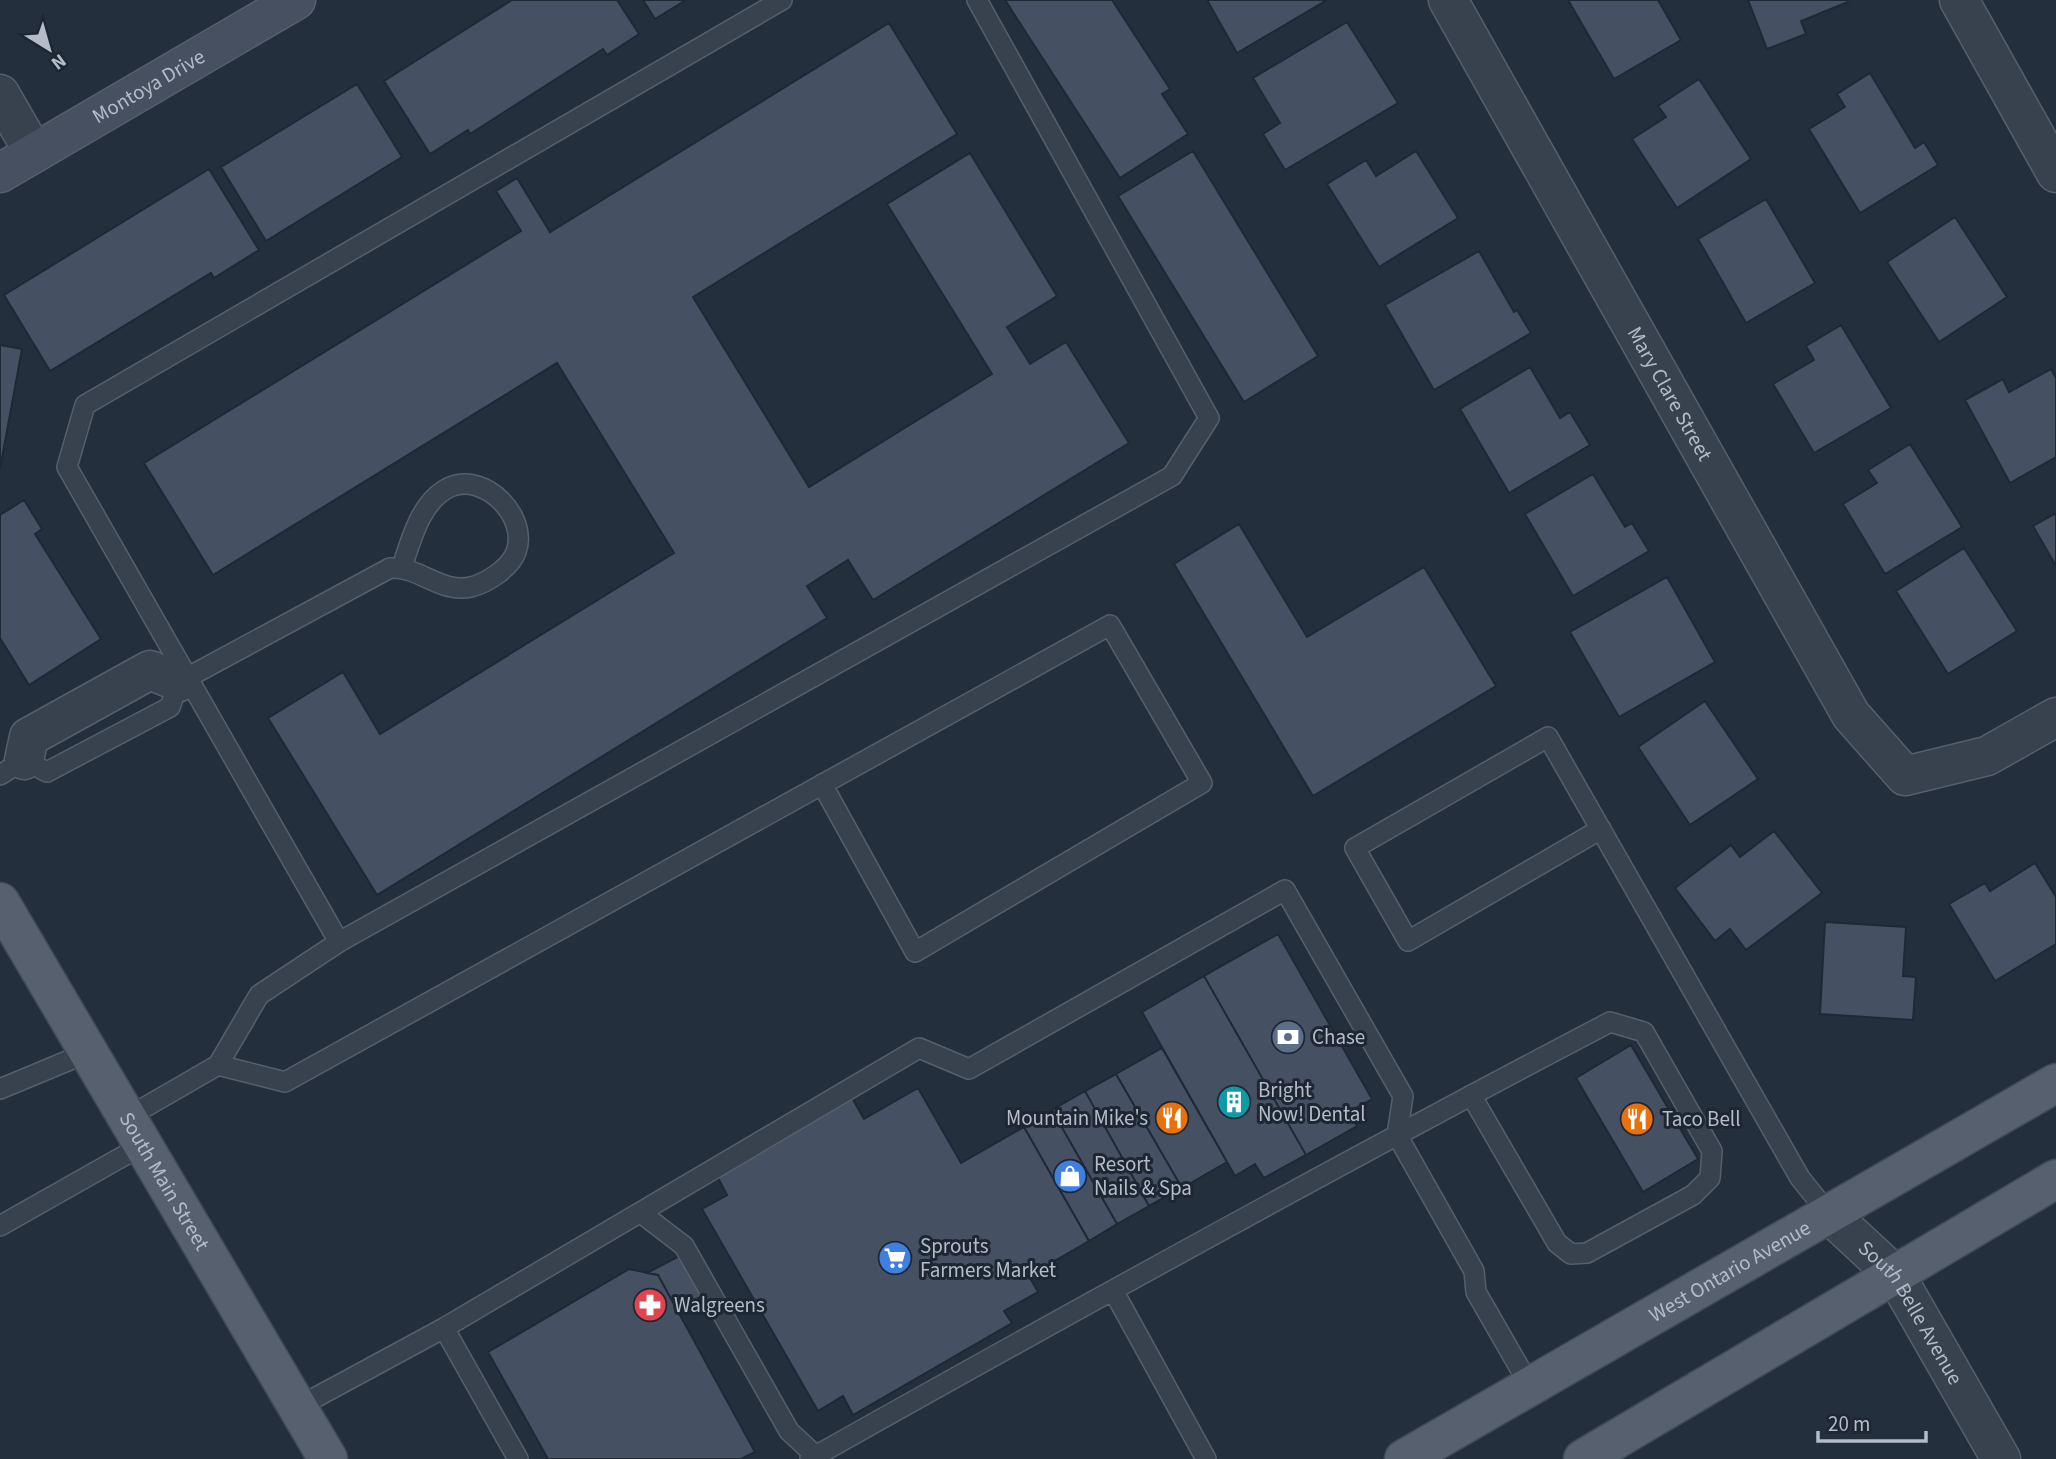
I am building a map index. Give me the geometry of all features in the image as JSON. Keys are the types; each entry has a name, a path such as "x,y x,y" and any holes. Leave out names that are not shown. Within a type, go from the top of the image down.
{"main road":[{"name":"South Main Street","path":"0,902 328,1459"},
{"name":"West Ontario Avenue","path":"1404,1459 2056,1083"},
{"path":"1583,1459 2056,1179"}],"street":[{"name":"Montoya Drive","path":"0,173 296,0"},
{"name":"Mary Clare Street","path":"1448,0 1851,715 1905,776 1987,756 2056,717"},
{"path":"1959,0 2056,173"},
{"path":"0,94 34,153"},
{"path":"12,768 29,737 150,670 183,680"},
{"name":"South Belle Avenue","path":"1828,1213 1896,1276 2001,1459"}],"lane":[{"path":"339,942 183,680 67,467 85,405 782,0"},
{"path":"0,1226 136,1131 218,1065 259,995 339,942 1172,475 1209,418 977,0"},
{"path":"183,680 390,568 402,567 451,587 470,587 488,580 516,555 518,544 510,516 494,494 483,486 471,483 449,487 435,498 417,524 402,567"},
{"path":"218,1065 285,1082 822,784 1110,625 1202,783 915,952 822,784"},
{"path":"1601,830 1408,940 1355,848 1548,737 1800,1178 1828,1213"},
{"path":"298,1408 444,1328 919,1048 969,1069 1285,890 1403,1096 1398,1135 1474,1271 1476,1292 1530,1385"},
{"path":"641,1213 684,1246 789,1431 815,1458 1398,1135 1471,1095 1610,1022 1644,1032 1712,1151 1710,1178 1693,1195 1587,1253 1571,1254 1557,1243 1471,1095"},
{"path":"1,1089 89,1052"},
{"path":"1114,1292 1206,1459"},
{"path":"444,1328 518,1459"}],"building":[{"path":"512,0 617,0 639,34 607,55 603,49 470,134 468,130 430,154 384,81"},
{"path":"643,0 686,0 655,19"},
{"path":"1005,0 1112,0 1170,89 1162,94 1188,134 1120,178"},
{"path":"1207,0 1327,0 1237,53"},
{"path":"1568,0 1658,0 1681,40 1614,79"},
{"path":"1748,0 1848,2 1801,21 1806,34 1767,49"},
{"path":"1347,22 1398,103 1285,170 1263,134 1280,123 1253,78"},
{"path":"889,23 957,134 693,297 809,487 992,374 887,204 970,153 1057,296 1007,327 1030,364 1066,342 1129,443 873,600 848,560 807,586 827,618 377,895 268,718 343,672 380,734 674,553 557,363 213,575 144,463 521,231 496,191 517,178 550,232"},
{"path":"1870,73 1915,148 1924,142 1938,165 1860,213 1809,129 1845,107 1837,94"},
{"path":"1699,79 1751,159 1677,208 1632,139 1666,117 1658,106"},
{"path":"357,84 402,157 266,241 221,167"},
{"path":"1193,151 1318,356 1244,402 1118,196"},
{"path":"1416,151 1458,218 1379,267 1327,184 1366,160 1376,176"},
{"path":"209,169 259,250 214,278 211,273 50,371 4,295"},
{"path":"1766,199 1815,283 1746,323 1698,239"},
{"path":"1955,217 2007,297 1939,342 1887,262"},
{"path":"1479,251 1514,312 1517,310 1531,333 1434,390 1385,305"},
{"path":"1841,325 1891,408 1814,453 1773,384 1814,360 1806,346"},
{"path":"0,345 22,349 0,469"},
{"path":"1530,367 1560,418 1570,412 1590,445 1509,493 1460,409"},
{"path":"2051,369 2056,378 2056,457 2010,483 1965,400 2003,379 2009,392"},
{"path":"1910,444 1962,527 1885,574 1843,504 1877,483 1868,470"},
{"path":"1593,474 1625,527 1632,523 1649,551 1573,596 1525,514"},
{"path":"24,500 42,529 35,534 101,639 29,685 0,638 0,515"},
{"path":"2056,513 2056,566 2033,526"},
{"path":"1239,524 1307,637 1424,567 1496,686 1313,796 1174,564"},
{"path":"1964,548 2017,631 1948,674 1896,591"},
{"path":"1667,577 1715,662 1619,717 1570,632"},
{"path":"1705,701 1758,779 1690,825 1638,747"},
{"path":"1774,831 1822,893 1746,950 1730,929 1715,941 1675,888 1731,845 1740,857"},
{"path":"2035,863 2056,897 2056,944 1995,981 1949,904 1985,883 1990,891"},
{"path":"1825,922 1906,927 1903,976 1916,977 1913,1020 1820,1014"},
{"name":"Chase","path":"1278,934 1372,1099 1349,1112 1357,1126 1306,1155 1204,976"},
{"name":"Bright Now! Dental","path":"1204,976 1306,1155 1264,1178 1255,1164 1235,1176 1142,1012"},
{"name":"Taco Bell","path":"1631,1045 1698,1159 1643,1192 1576,1078"},
{"name":"Mountain Mike's","path":"1162,1048 1227,1162 1182,1188 1116,1074"},
{"path":"1116,1074 1182,1188 1149,1206 1085,1091"},
{"name":"Sprouts Farmers Market","path":"918,1088 961,1163 1024,1127 1089,1241 1029,1276 1038,1292 1004,1311 1012,1323 853,1415 843,1396 818,1411 702,1209 727,1195 716,1174 851,1096 864,1119"},
{"path":"1085,1091 1149,1206 1117,1224 1052,1110"},
{"name":"Resort Nails & Spa","path":"1052,1110 1117,1224 1089,1241 1024,1127"},
{"path":"685,1253 707,1293 677,1310 658,1275 647,1273"},
{"name":"Walgreens","path":"629,1269 658,1275 755,1452 741,1459 548,1459 488,1352"}],"place":[{"name":"Chase","path":"1288,1037"},
{"name":"Bright Now! Dental","path":"1234,1102"},
{"name":"Mountain Mike's","path":"1172,1118"},
{"name":"Taco Bell","path":"1637,1119"},
{"name":"Resort Nails & Spa","path":"1070,1176"},
{"name":"Sprouts Farmers Market","path":"895,1258"},
{"name":"Walgreens","path":"650,1305"}]}
